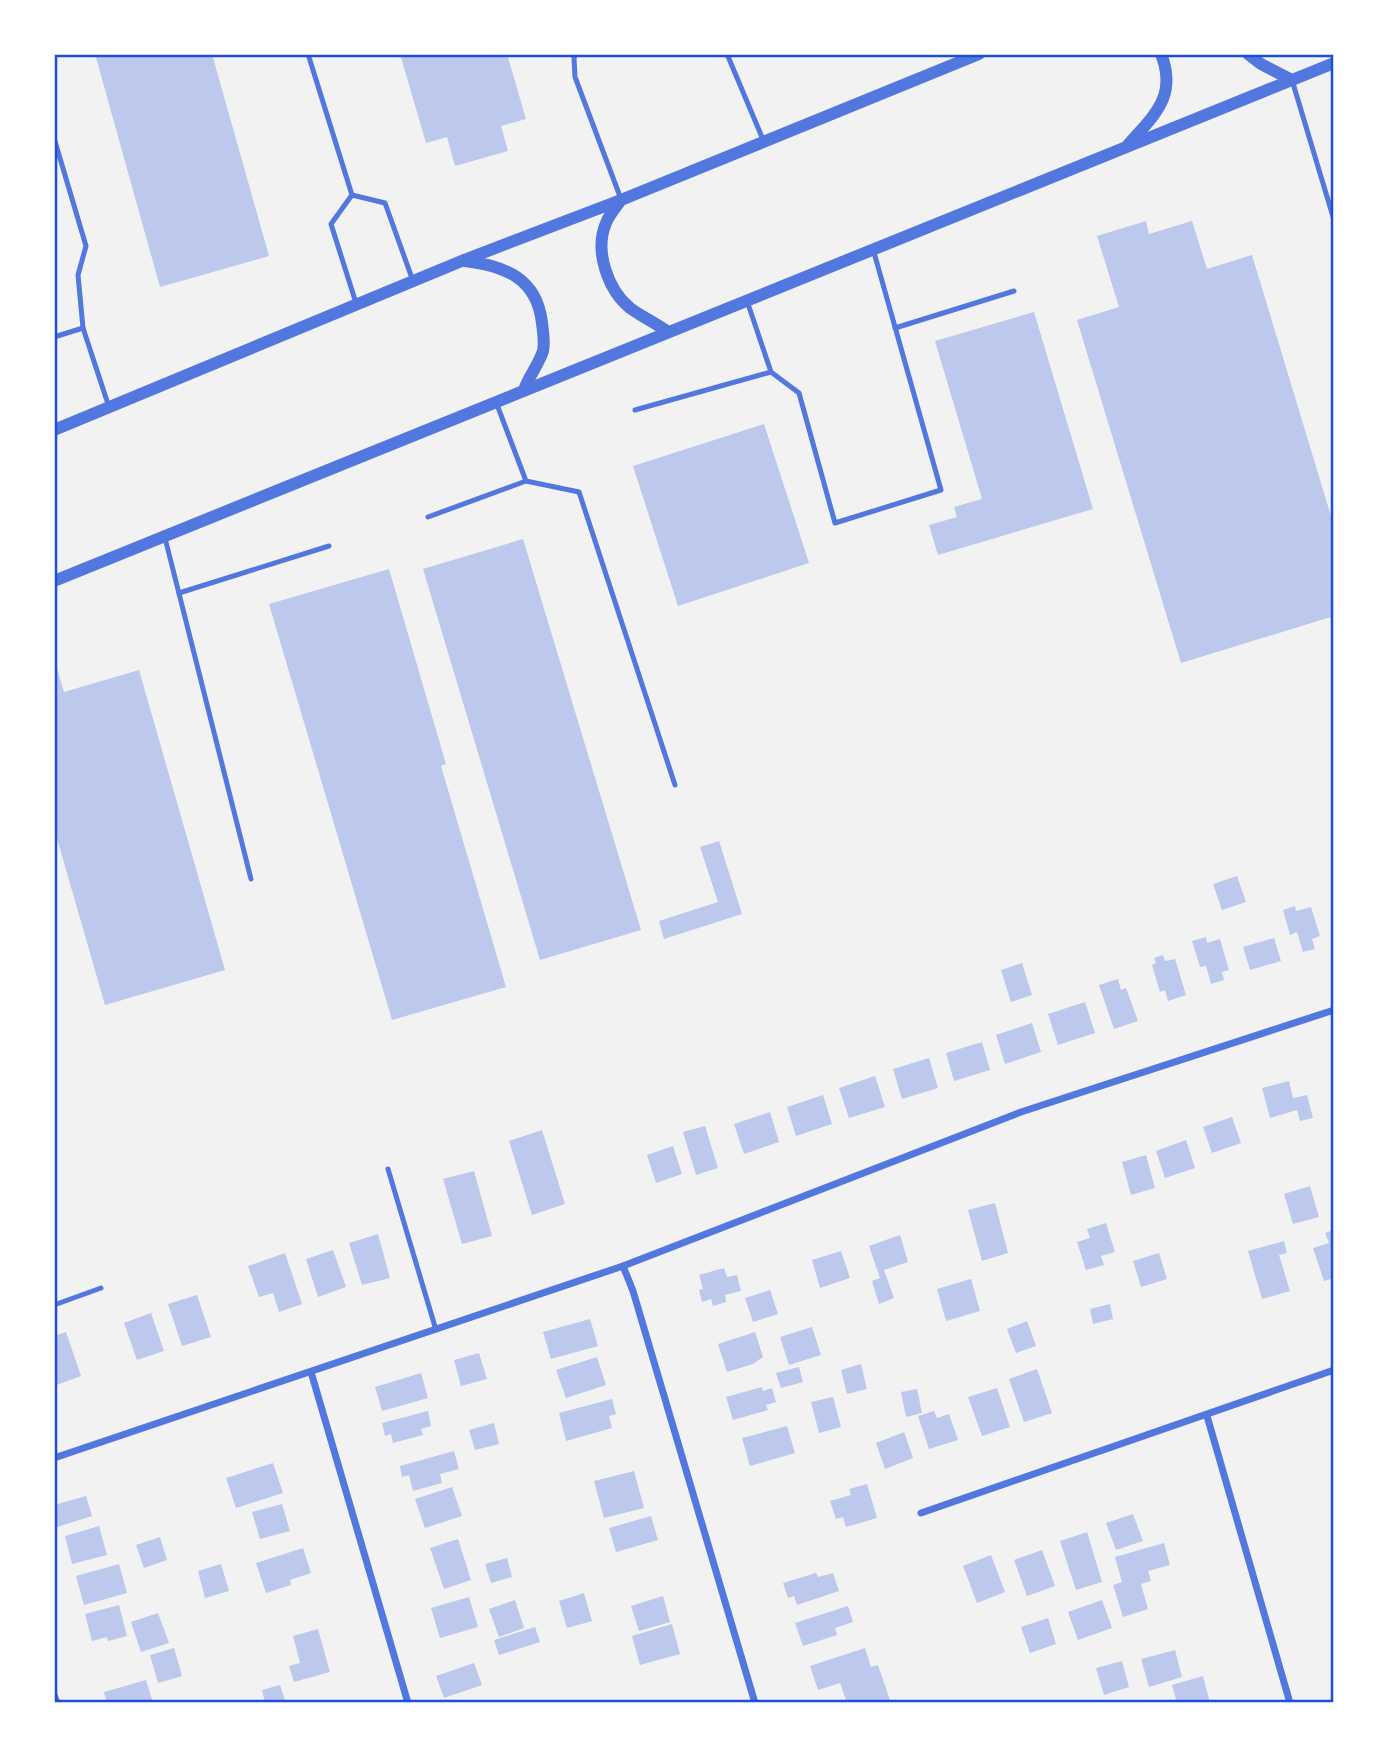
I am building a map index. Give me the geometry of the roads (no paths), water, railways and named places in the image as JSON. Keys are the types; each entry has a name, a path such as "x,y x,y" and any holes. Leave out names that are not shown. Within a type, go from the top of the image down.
{"street":[{"path":"54,430 464,260 621,200 979,54"},
{"path":"1126,148 1156,116 1163,102 1167,86 1161,54"},
{"path":"1248,54 1292,80"},
{"path":"58,578 165,538 1334,63"},
{"path":"621,200 606,223 602,242 609,279 617,295 631,309 667,332"},
{"path":"464,260 494,265 510,272 533,291 541,311 544,347 524,390"},
{"path":"54,1458 623,1266 1021,1112 1334,1010"},
{"path":"623,1266 637,1304 755,1703"},
{"path":"920,1513 1334,1370"},
{"path":"311,1372 408,1703"},
{"path":"1207,1416 1290,1703"},
{"path":"54,1695 57,1703"}],"lane":[{"path":"308,54 352,195"},
{"path":"576,54 575,77 621,200"},
{"path":"727,54 764,142"},
{"path":"1292,80 1334,220"},
{"path":"54,138 86,246 78,275 83,328 109,407"},
{"path":"352,195 385,203 413,281"},
{"path":"352,195 331,225 356,305"},
{"path":"747,300 771,372 799,393 835,523 941,490 873,249"},
{"path":"895,328 1014,291"},
{"path":"54,337 83,328"},
{"path":"635,411 771,372"},
{"path":"496,402 526,481"},
{"path":"428,517 526,481 579,492 676,785"},
{"path":"165,538 251,879"},
{"path":"179,593 330,546"},
{"path":"388,1169 436,1330"},
{"path":"54,1305 101,1288"}]}
